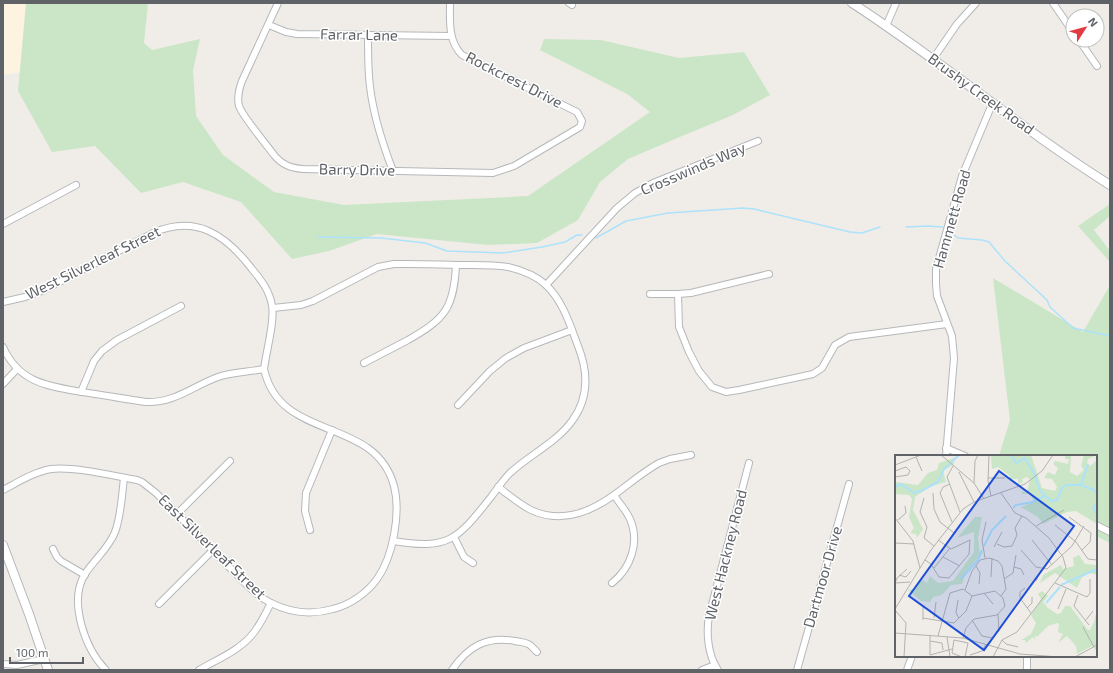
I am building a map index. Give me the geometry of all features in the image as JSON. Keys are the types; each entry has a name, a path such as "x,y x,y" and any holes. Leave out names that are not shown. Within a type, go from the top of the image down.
{"main road":[{"name":"Brushy Creek Road","path":"852,3 933,59 1080,166 1110,185"},
{"path":"3,545 12,566 48,670"}],"street":[{"name":"Barry Drive","path":"278,3 242,81 239,90 239,103 242,112 277,159 288,166 303,169 493,173 507,169 580,127 582,121 580,115 571,109"},
{"path":"450,3 450,36"},
{"path":"886,26 896,3"},
{"path":"933,59 957,24 976,3"},
{"path":"1053,3 1065,20"},
{"name":"Farrar Lane","path":"269,25 293,34 450,36"},
{"path":"368,36 371,91 381,138 393,171"},
{"name":"Rockcrest Drive","path":"450,36 456,48 466,57 571,109"},
{"path":"1085,48 1098,66"},
{"name":"Hammett Road","path":"946,455 954,358 952,336 936,291 936,269 962,176 990,109 994,104"},
{"name":"Crosswinds Way","path":"546,285 612,214 635,192 653,183 758,142"},
{"path":"3,224 76,185"},
{"name":"West Silverleaf Street","path":"3,302 25,297 44,290 153,233 166,228 183,226 195,227 210,231 229,243 264,284 271,299 273,308 273,317 264,369"},
{"path":"273,308 301,305 313,301 387,265 408,264 509,267 532,276 546,285 562,306 582,356 585,373 584,392 579,410 572,422 563,432 516,468 498,487 467,526 454,537 430,545 392,541"},
{"path":"364,363 425,330 438,319 452,296 455,284 456,265"},
{"path":"650,294 691,293 769,274"},
{"path":"678,294 679,327 689,352 699,371 712,387 726,392 812,374 822,368 835,345 850,337 947,324"},
{"path":"81,392 94,361 102,351 117,340 181,306"},
{"path":"458,405 490,371 506,358 524,348 572,330"},
{"path":"3,347 17,369 43,385 146,402 162,402 219,376 264,369"},
{"path":"3,384 17,369"},
{"name":"East Silverleaf Street","path":"3,490 31,476 51,469 73,470 137,480 156,493 255,592 271,603 288,610 307,613 327,611 346,604 363,593 377,579 388,559 396,515 397,501 394,485 380,458 369,448 359,442 297,415 284,406 272,392 264,369"},
{"path":"310,530 305,511 306,493 332,430"},
{"path":"946,448 963,455"},
{"path":"498,487 530,509 542,514 554,516 569,515 585,512 598,506 659,463 670,458 691,454"},
{"path":"177,514 230,461"},
{"name":"West Hackney Road","path":"716,667 708,637 709,616 749,463"},
{"path":"106,670 92,652 79,613 78,591 85,575 109,544 115,532 124,478"},
{"name":"Dartmoor Drive","path":"797,670 848,484"},
{"path":"612,584 621,576 628,565 632,555 634,542 630,518 614,495"},
{"path":"1097,526 1110,532"},
{"path":"454,537 464,557 473,563"},
{"path":"53,548 57,557 61,561 85,575"},
{"path":"159,604 213,550"},
{"path":"198,670 237,648 246,641 260,623 271,603"},
{"path":"452,670 468,652 480,644 493,640 507,640 528,644 537,652"},
{"path":"907,670 912,657"},
{"path":"1027,657 1027,670"},
{"path":"3,664 17,665 44,659"},
{"path":"702,670 716,667"}],"shaded area":[{"path":"3,3 45,3 30,71 3,75"}],"green space":[{"path":"26,3 148,3 144,43 152,50 200,39 193,70 196,116 223,155 274,192 344,205 528,196 650,112 627,94 540,50 544,39 601,40 679,58 744,52 770,95 733,115 628,159 600,182 578,220 537,243 488,245 377,234 329,251 292,259 241,202 183,182 141,193 95,146 52,152 18,91"},
{"path":"1110,204 1110,216 1094,230 1110,251 1110,262 1078,226"},
{"path":"993,278 1083,332 1110,285 1110,543 1097,536 1097,455 999,455 1010,420"}],"waterway":[{"path":"596,238 626,221 668,213 743,208 754,209 850,232 862,233 880,227"},
{"path":"906,227 943,227"},
{"path":"952,233 958,238 989,242 1005,261 1047,300 1050,307 1073,328 1110,336"},
{"path":"318,237 381,238 425,243 447,251 503,253 565,242 577,235 582,235"}]}
